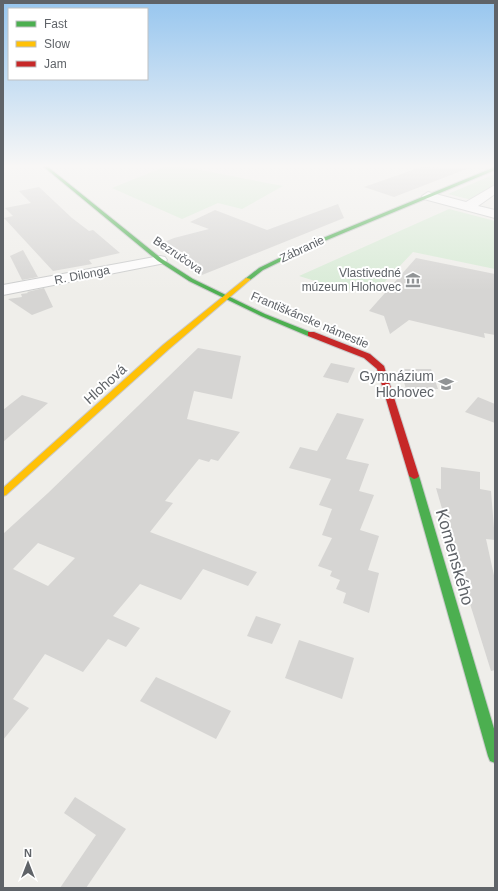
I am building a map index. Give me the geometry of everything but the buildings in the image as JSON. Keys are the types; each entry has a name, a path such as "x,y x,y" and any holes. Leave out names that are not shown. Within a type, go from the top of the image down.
{"street":[{"name":"Bezručova","path":"97,209 160,260 191,280 227,297"},
{"name":"Zábranie","path":"227,297 261,269 288,255 398,209"},
{"path":"474,209 495,214"},
{"name":"R. Dilonga","path":"3,290 160,260"},
{"name":"Františkánske námestie","path":"227,297 263,315 367,356 381,368"},
{"name":"Hlohová","path":"3,493 166,347 227,297"},
{"name":"Komenského","path":"381,368 422,502 495,756"}],"green space":[{"path":"158,209 205,209 182,219"},
{"path":"449,209 495,221 495,269 413,252 376,291 341,289 299,276"}],"traffic: fast":[{"path":"97,209 160,260 191,280 263,315 311,334"},
{"path":"248,279 261,269 308,246 398,209"},
{"path":"414,476 495,756"}],"traffic: slow":[{"path":"3,493 166,347 248,279"}],"traffic: jam":[{"path":"311,334 367,356 381,368 414,476"}],"place":[{"name":"Vlastivedné múzeum Hlohovec","path":"413,280"},
{"name":"Gymnázium Hlohovec","path":"446,384"}]}
